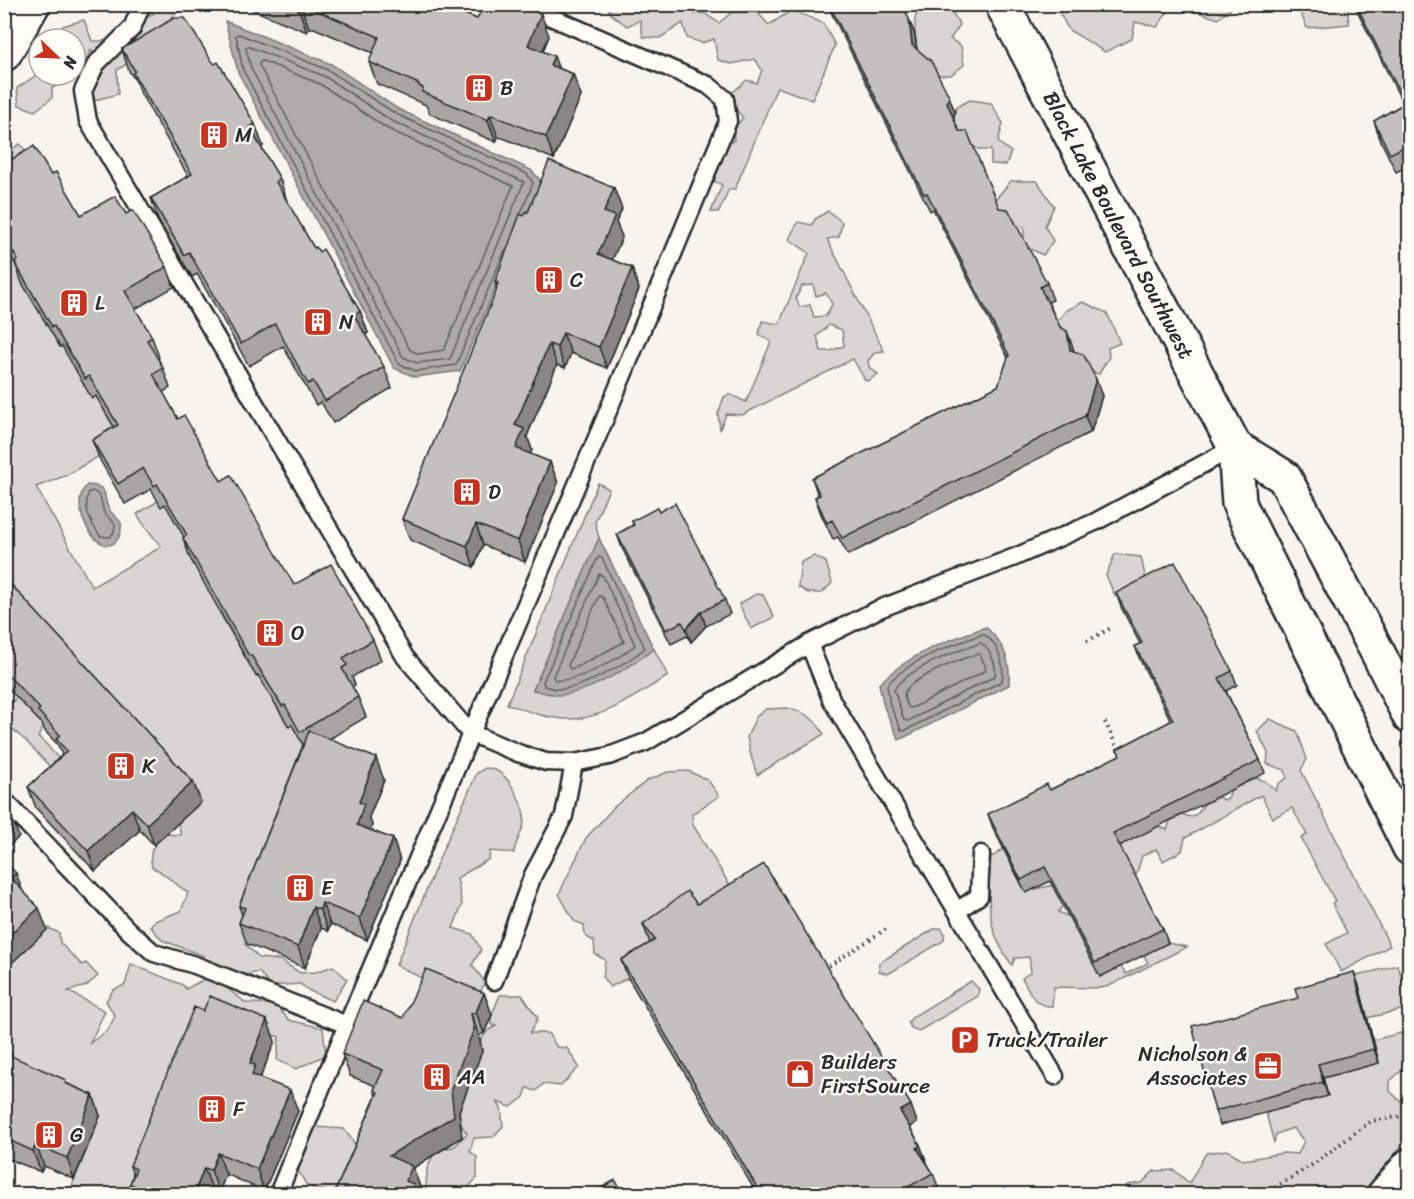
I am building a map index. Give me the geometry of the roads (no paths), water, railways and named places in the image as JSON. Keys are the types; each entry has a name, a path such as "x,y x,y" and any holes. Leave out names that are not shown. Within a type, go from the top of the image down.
{"main road":[{"path":"4,54 33,4"},
{"name":"Black Lake Boulevard Southwest","path":"1002,4 1235,447 1239,503 1410,848"},
{"path":"1235,447 1284,477 1410,717"},
{"path":"1385,1194 1410,1165"}],"lane":[{"path":"142,4 132,28 96,64 83,91 88,121 405,657 470,733 518,753 546,762 574,763 609,756 646,742 809,644 879,609 1015,557 1095,522 1235,447"},
{"path":"278,1194 470,733 606,417 728,121 725,99 708,85 521,4"},
{"path":"809,644 832,701 1055,1076"},
{"path":"494,981 533,875 564,816 574,763"},
{"path":"4,800 129,931 154,953 195,965 347,1025"},
{"path":"957,911 979,896 981,854"}],"water":[{"path":"225,21 331,64 398,109 531,170 541,181 460,371 415,377 394,368 238,72"},
{"path":"87,485 100,487 103,490 109,509 121,523 119,537 112,544 104,544 96,539 83,519 80,507 81,495"},
{"path":"599,538 654,649 622,671 585,689 561,695 533,690"},
{"path":"986,627 1005,653 1009,668 1009,685 899,740 884,707 879,684 890,673 929,649"}],"place":[{"name":"B","path":"479,88"},
{"name":"M","path":"214,135"},
{"name":"C","path":"549,280"},
{"name":"L","path":"74,303"},
{"name":"N","path":"318,322"},
{"name":"D","path":"467,492"},
{"name":"O","path":"270,633"},
{"name":"K","path":"121,766"},
{"name":"E","path":"300,888"},
{"name":"Truck/Trailer","path":"965,1040"},
{"name":"Nicholson & Associates","path":"1268,1066"},
{"name":"Builders FirstSource","path":"800,1074"},
{"name":"AA","path":"437,1077"},
{"name":"F","path":"212,1109"},
{"name":"G","path":"49,1135"}]}
